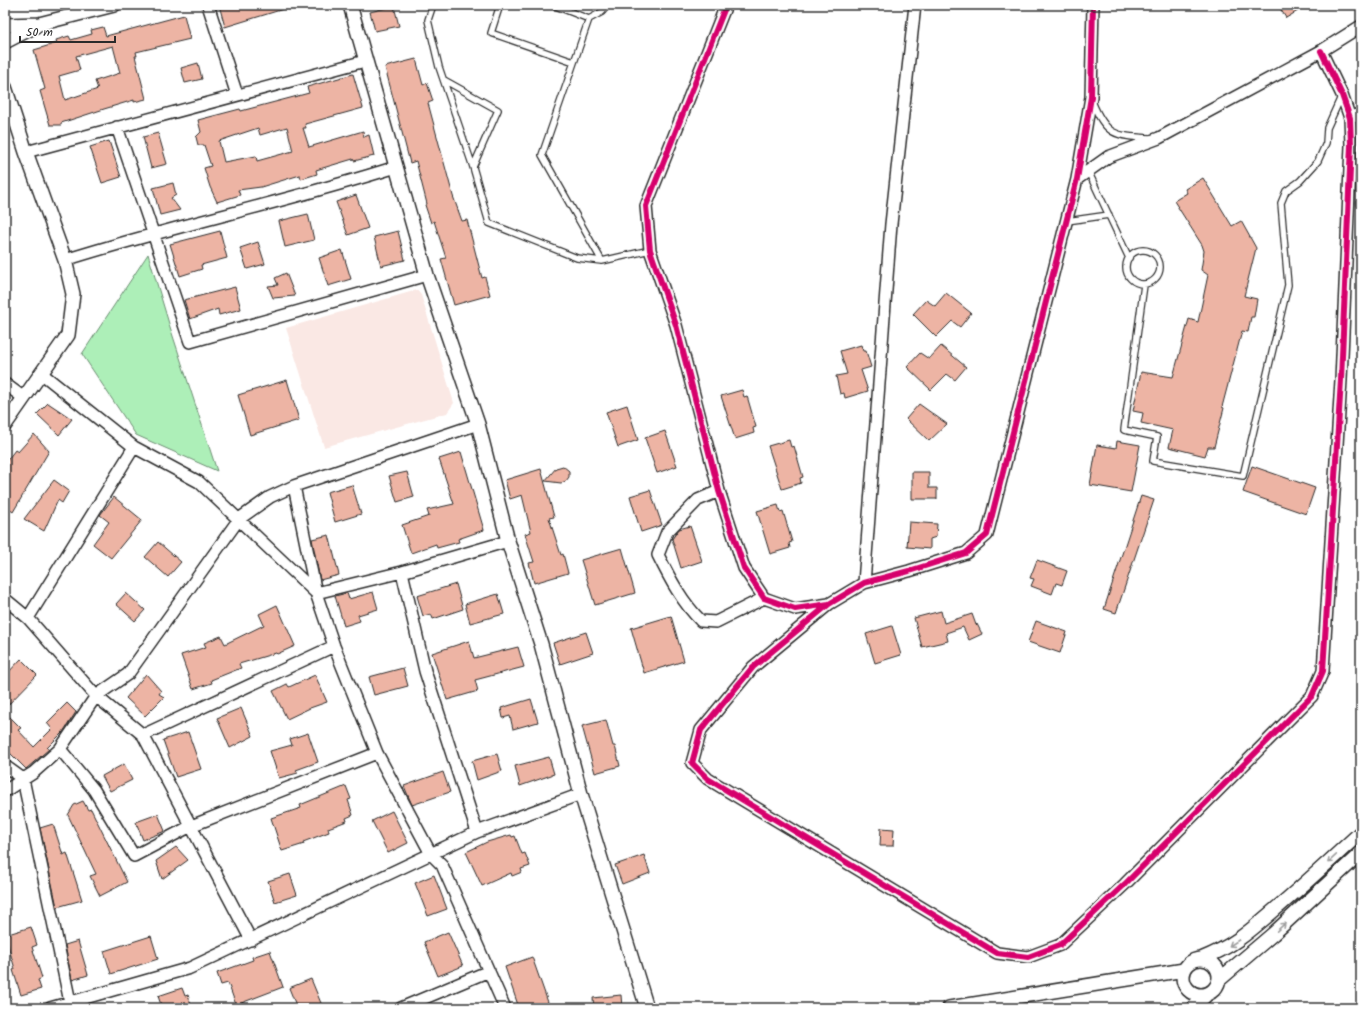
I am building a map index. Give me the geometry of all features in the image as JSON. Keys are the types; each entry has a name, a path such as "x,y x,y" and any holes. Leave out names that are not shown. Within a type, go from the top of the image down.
{"street":[{"path":"5,25 39,24 114,5"},
{"path":"208,5 237,95"},
{"path":"350,5 427,275 478,424 508,541 541,644 581,794 647,1008"},
{"path":"726,5 646,206 650,250 676,325 719,491 744,568 764,598 795,608 829,604"},
{"path":"864,583 891,224 915,5"},
{"path":"1093,5 1091,97 1076,179 1067,221 988,535 966,553 864,583 829,604 753,666 701,730 692,763 708,779 997,953 1028,957 1060,945 1125,884 1312,696 1323,671 1341,380 1350,118 1342,95 1321,51"},
{"path":"5,42 39,24"},
{"path":"1076,179 1108,157 1159,138 1321,51 1361,26"},
{"path":"26,152 365,60"},
{"path":"5,87 26,152 65,260 73,294 68,335 5,425"},
{"path":"1350,118 1361,113"},
{"path":"5,117 26,152"},
{"path":"117,127 190,342 427,275"},
{"path":"65,260 154,234 328,189 396,167"},
{"path":"41,373 134,447 199,482 316,593"},
{"path":"5,384 24,398"},
{"path":"5,791 33,773 60,749 96,696 128,674 239,519 270,497 294,486 478,424"},
{"path":"28,618 134,447"},
{"path":"294,486 316,593 334,646 377,753 431,854 442,865 505,1008"},
{"path":"719,491 698,500 667,532 658,555 671,582 689,609 701,621 716,622 764,598"},
{"path":"316,593 402,572 508,541"},
{"path":"402,572 425,671 477,832"},
{"path":"5,599 28,618 96,696 143,735 251,940"},
{"path":"143,735 334,646"},
{"path":"60,749 94,790 134,856 191,826 377,753"},
{"path":"5,766 23,779 70,1002"},
{"path":"50,1008 190,968 477,832 581,794"},
{"path":"1206,995 1194,994 1185,987 1183,981 1184,970 1191,962 1221,951 1239,940 1312,878 1361,832"},
{"path":"1193,1008 1206,995 1215,989 1219,980 1274,934 1361,853"},
{"path":"1201,959 1213,963 1217,968 1219,980"},
{"path":"949,1008 1184,970"},
{"path":"401,1008 489,971"}],"lane":[{"path":"433,5 428,20 444,80 473,168 489,223 577,258 602,260 650,250"},
{"path":"500,5 491,33 574,62"},
{"path":"553,5 589,19"},
{"path":"602,260 542,155 589,19 602,12 608,5"},
{"path":"444,80 498,110 473,168"},
{"path":"1144,285 1124,430 1157,437 1154,461 1243,476 1288,285 1282,203 1286,191 1300,181 1318,161 1326,144 1327,128 1342,95"},
{"path":"1091,97 1098,115 1110,131 1126,136 1159,138"},
{"path":"1088,171 1129,258"},
{"path":"1067,221 1108,215"},
{"path":"1142,250 1150,251 1156,255 1160,262 1161,270 1158,278 1152,283 1144,285 1138,284 1128,276 1126,264 1134,252 1142,250"}],"shaded area":[{"path":"417,290 421,295 454,403 447,413 324,447 286,328"}],"green space":[{"path":"148,254 217,471 136,435 82,354"}],"building":[{"path":"219,5 290,5 290,7 225,27"},
{"path":"1278,5 1308,5 1286,18"},
{"path":"394,6 399,26 375,31 370,12"},
{"path":"184,15 190,39 136,52 137,56 135,56 146,99 134,102 134,100 104,109 61,123 61,125 50,125 40,91 45,89 34,50 57,43 56,40 69,36 71,40 92,34 91,30 103,27 106,36","holes":["113,46 120,73 95,81 98,89 65,100 59,76 80,70 76,56"]},
{"path":"416,59 423,85 427,83 433,101 428,103 453,196 462,221 467,220 482,278 485,277 490,295 454,305 441,259 446,258 434,221 431,223 425,205 427,204 416,161 410,163 385,67"},
{"path":"198,63 202,79 185,83 181,68"},
{"path":"353,74 363,108 305,124 306,128 303,128 309,147 363,131 364,137 369,135 374,156 354,161 353,159 316,170 317,174 301,179 300,175 261,187 238,190 240,195 217,202 204,168 211,166 204,145 198,145 196,137 201,132 198,120 240,109 241,111 309,93 307,87","holes":["287,127 293,151 257,161 256,156 224,162 219,141 258,128 260,135"]},
{"path":"158,133 167,164 151,168 143,137"},
{"path":"109,141 121,177 102,183 90,147"},
{"path":"1203,178 1232,226 1241,221 1256,248 1244,296 1257,299 1254,317 1251,317 1248,332 1242,331 1222,407 1224,408 1214,447 1208,447 1205,456 1169,447 1173,430 1141,423 1143,413 1133,411 1141,372 1173,377 1189,319 1198,322 1208,275 1201,270 1204,251 1202,245 1174,201 1187,193 1185,189"},
{"path":"173,183 176,195 171,198 180,210 160,215 153,188"},
{"path":"356,195 368,228 348,235 336,202"},
{"path":"308,214 314,240 285,247 279,221"},
{"path":"220,231 227,258 201,265 202,269 180,276 170,244"},
{"path":"398,231 405,260 381,266 374,237"},
{"path":"258,242 265,264 247,269 240,248"},
{"path":"342,250 351,279 328,286 319,258"},
{"path":"286,273 295,296 273,298 268,286 278,285 275,278"},
{"path":"235,287 241,309 219,315 218,309 190,319 184,300"},
{"path":"946,293 971,313 960,327 952,321 936,337 913,314 926,300 935,306"},
{"path":"861,345 863,351 866,351 871,367 861,370 868,391 845,398 844,393 840,394 836,376 847,374 840,351"},
{"path":"941,346 966,367 955,380 947,374 931,390 907,367 920,353 929,359"},
{"path":"287,380 299,420 250,435 238,395"},
{"path":"742,390 744,397 747,396 756,427 753,428 754,433 735,439 721,396"},
{"path":"48,403 72,419 59,435 37,414"},
{"path":"919,404 947,424 929,441 906,419"},
{"path":"627,405 638,440 618,447 606,412"},
{"path":"665,431 677,466 657,473 645,438"},
{"path":"34,434 49,451 13,512 5,506 5,463 15,450 18,452"},
{"path":"789,440 791,447 794,446 803,477 800,478 801,483 782,489 768,446"},
{"path":"1117,441 1140,445 1131,492 1090,485 1097,445 1116,448"},
{"path":"461,452 484,530 458,539 459,542 437,548 436,544 411,553 402,525 429,516 427,510 454,504 439,459"},
{"path":"563,466 569,471 569,477 566,481 561,483 545,481 556,468"},
{"path":"1252,466 1315,488 1306,514 1243,492"},
{"path":"541,469 554,517 549,518 561,555 563,554 568,573 534,583 529,563 534,562 525,534 531,532 522,495 510,499 505,480"},
{"path":"407,472 414,497 397,502 389,476"},
{"path":"912,472 929,472 929,488 937,488 937,499 912,499"},
{"path":"54,480 69,491 62,503 58,500 44,531 24,519"},
{"path":"352,485 361,514 335,522 327,492"},
{"path":"650,490 662,525 641,532 630,496"},
{"path":"1141,496 1154,500 1116,613 1104,609"},
{"path":"114,497 142,520 111,558 93,544 109,522 100,515"},
{"path":"778,505 780,512 783,511 792,542 789,543 790,548 770,554 757,511"},
{"path":"909,522 937,524 936,537 930,539 930,549 907,547"},
{"path":"690,526 702,561 681,568 672,539 679,529"},
{"path":"329,535 339,575 320,580 312,539"},
{"path":"158,542 181,562 168,577 145,557"},
{"path":"622,548 635,593 595,605 581,560"},
{"path":"1037,560 1067,571 1062,585 1056,583 1052,594 1031,586 1034,579 1030,578"},
{"path":"456,584 463,609 433,619 431,614 423,616 417,596"},
{"path":"373,592 378,609 358,615 360,621 344,626 335,596 347,593 349,599"},
{"path":"126,593 145,610 135,621 116,604"},
{"path":"498,594 504,614 470,623 465,604"},
{"path":"277,605 295,646 277,654 276,653 239,664 241,668 211,680 212,683 193,689 181,655 206,647 204,643 221,636 225,644 264,625 259,614"},
{"path":"941,611 944,623 972,614 976,625 977,624 982,634 969,640 963,627 946,633 948,641 922,647 914,618"},
{"path":"671,616 684,661 644,673 631,628"},
{"path":"1036,621 1067,632 1060,653 1028,642"},
{"path":"892,626 901,655 875,663 866,634"},
{"path":"586,632 593,653 560,664 553,643"},
{"path":"469,641 474,658 518,647 524,667 475,680 478,691 447,700 432,653"},
{"path":"21,659 37,675 5,708 5,676"},
{"path":"403,668 408,686 374,695 369,677"},
{"path":"146,674 161,691 159,694 164,697 145,716 126,698"},
{"path":"315,675 327,702 287,719 273,691 287,684 289,687"},
{"path":"531,699 538,722 513,729 510,716 503,718 501,708"},
{"path":"67,703 76,712 63,732 47,748 49,749 26,769 5,748 5,712 21,728 18,730 34,747 52,729 47,723"},
{"path":"241,708 253,736 230,748 217,718"},
{"path":"606,720 620,766 595,773 582,726"},
{"path":"188,732 201,769 176,777 163,740"},
{"path":"308,733 318,762 296,770 298,773 279,778 270,751 292,745 290,739"},
{"path":"497,754 502,771 477,780 472,761"},
{"path":"549,757 554,774 520,786 515,766"},
{"path":"124,764 132,780 110,791 102,776"},
{"path":"443,772 450,792 412,805 404,786"},
{"path":"346,786 351,799 348,800 353,815 346,818 347,821 328,828 329,832 303,842 304,844 282,851 271,818 301,808 300,805"},
{"path":"83,801 88,810 91,809 127,882 100,896 90,876 96,874 68,815 74,805"},
{"path":"392,811 408,843 388,853 372,821"},
{"path":"158,814 165,831 143,840 136,822"},
{"path":"53,824 63,855 67,853 82,900 57,907 40,828"},
{"path":"881,828 894,829 893,846 880,846"},
{"path":"511,835 512,837 515,836 522,854 525,853 530,866 521,869 522,872 512,876 511,873 482,886 466,852 487,842"},
{"path":"176,847 188,860 162,879 156,861"},
{"path":"644,855 650,873 622,884 615,865"},
{"path":"290,874 297,895 275,902 268,881"},
{"path":"434,875 447,909 428,916 415,883"},
{"path":"31,927 37,945 32,947 42,978 38,980 41,989 21,995 13,970 15,969 5,935"},
{"path":"448,932 463,966 438,976 424,942"},
{"path":"151,936 158,959 111,974 104,951"},
{"path":"78,941 88,975 72,980 65,945"},
{"path":"270,951 283,987 236,1005 228,983 221,985 217,973 253,960 252,957"},
{"path":"532,957 550,1008 519,1008 505,967"},
{"path":"311,979 323,1008 297,1008 289,988"},
{"path":"182,988 185,996 188,995 192,1008 162,1008 158,996"},
{"path":"621,995 622,1008 594,1008 593,998"}],"cycle path":[{"path":"726,5 646,206 650,250 676,325 719,491 744,568 764,598 795,609 829,604 864,583 966,553 987,535 1077,179 1091,97 1093,5"},
{"path":"829,604 753,667 701,730 692,763 708,779 997,953 1028,957 1060,945 1125,884 1312,696 1323,671 1341,380 1351,145 1350,118 1342,95 1321,51"}]}
